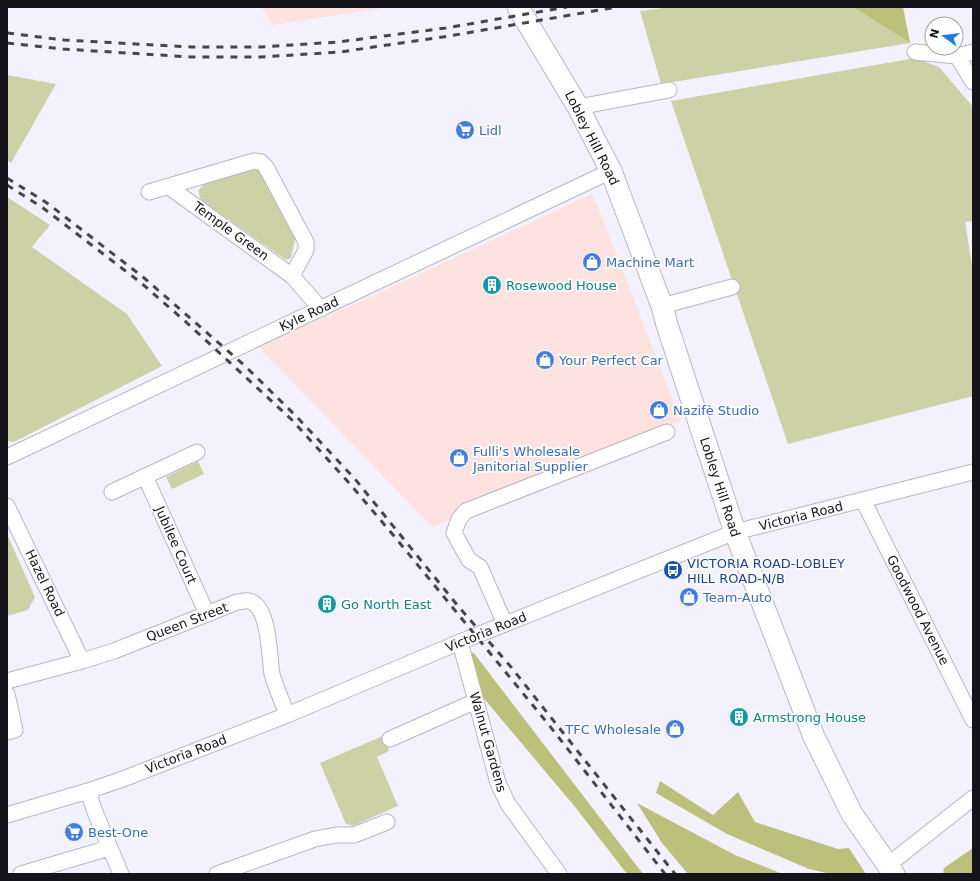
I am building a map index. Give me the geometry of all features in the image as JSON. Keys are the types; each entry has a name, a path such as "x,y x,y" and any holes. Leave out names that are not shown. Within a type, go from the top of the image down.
{"main road":[{"name":"Lobley Hill Road","path":"518,7 578,107 611,171 662,306 735,532 814,737 852,814 891,869"}],"street":[{"path":"915,52 924,53"},
{"path":"957,56 973,82"},
{"path":"578,107 669,90"},
{"path":"149,192 254,162 261,162 266,167 306,242 306,250 292,276"},
{"name":"Kyle Road","path":"7,457 611,171"},
{"name":"Temple Green","path":"169,187 292,276 321,309"},
{"path":"662,306 732,287"},
{"path":"505,624 480,567 468,560 454,533 459,519 466,511 667,432"},
{"path":"112,492 197,452"},
{"name":"Victoria Road","path":"7,815 88,791 287,715 460,642 735,532 973,472"},
{"name":"Jubilee Court","path":"145,476 207,614"},
{"name":"Goodwood Avenue","path":"863,500 973,720"},
{"name":"Hazel Road","path":"7,506 82,661"},
{"name":"Queen Street","path":"7,681 114,651 207,614 244,601 249,601 256,604 264,620 272,672 287,715"},
{"name":"Walnut Gardens","path":"460,642 494,772 503,795 559,874"},
{"path":"7,694 15,730 7,732"},
{"path":"390,739 476,700"},
{"path":"88,791 109,848 121,874"},
{"path":"891,869 973,798"},
{"path":"216,874 315,839 336,835 354,835 387,822"},
{"path":"21,874 109,848"}],"shaded area":[{"path":"262,7 389,7 272,25"},
{"path":"592,194 681,421 432,527 258,346 357,303"}],"green space":[{"path":"672,7 853,7 910,43 661,84 640,11"},
{"path":"853,7 903,7 910,43"},
{"path":"915,58 939,67 973,107 973,221 965,222 973,272 973,396 788,444 671,101"},
{"path":"7,75 56,84 11,163 7,160"},
{"path":"256,167 264,174 296,235 291,258 286,260 201,200 198,191 206,182"},
{"path":"7,197 50,225 32,247 127,314 162,366 14,442 7,441"},
{"path":"198,461 204,474 172,489 166,477"},
{"path":"7,534 35,597 28,610 7,616"},
{"path":"473,652 643,874 627,874 576,808 460,670"},
{"path":"385,735 389,751 377,757 398,806 353,826 346,824 320,763"},
{"path":"660,781 713,815 738,792 755,822 838,849 849,848 866,874 831,874 809,869 727,834 656,793"},
{"path":"637,803 735,855 783,874 688,874 662,843"},
{"path":"973,848 973,874 943,874 944,868"}],"railway":[{"path":"7,33 64,40 191,47 261,47 338,42 446,28 567,7"},
{"path":"7,43 63,49 191,57 261,57 340,52 449,36 617,7"},
{"path":"7,178 47,203 143,277 244,365 296,416 355,479 458,606 511,667 675,874"},
{"path":"7,185 43,208 140,282 186,322 292,420 350,484 394,536 549,725 665,874"}],"place":[{"name":"Lidl","path":"465,130"},
{"name":"Machine Mart","path":"592,262"},
{"name":"Rosewood House","path":"492,285"},
{"name":"Your Perfect Car","path":"545,360"},
{"name":"Nazifè Studio","path":"659,410"},
{"name":"Fulli's Wholesale Janitorial Supplier","path":"459,458"},
{"name":"VICTORIA ROAD-LOBLEY HILL ROAD-N/B","path":"673,570"},
{"name":"Team-Auto","path":"689,597"},
{"name":"Go North East","path":"327,604"},
{"name":"Armstrong House","path":"739,717"},
{"name":"TFC Wholesale","path":"675,729"},
{"name":"Best-One","path":"74,832"}]}
